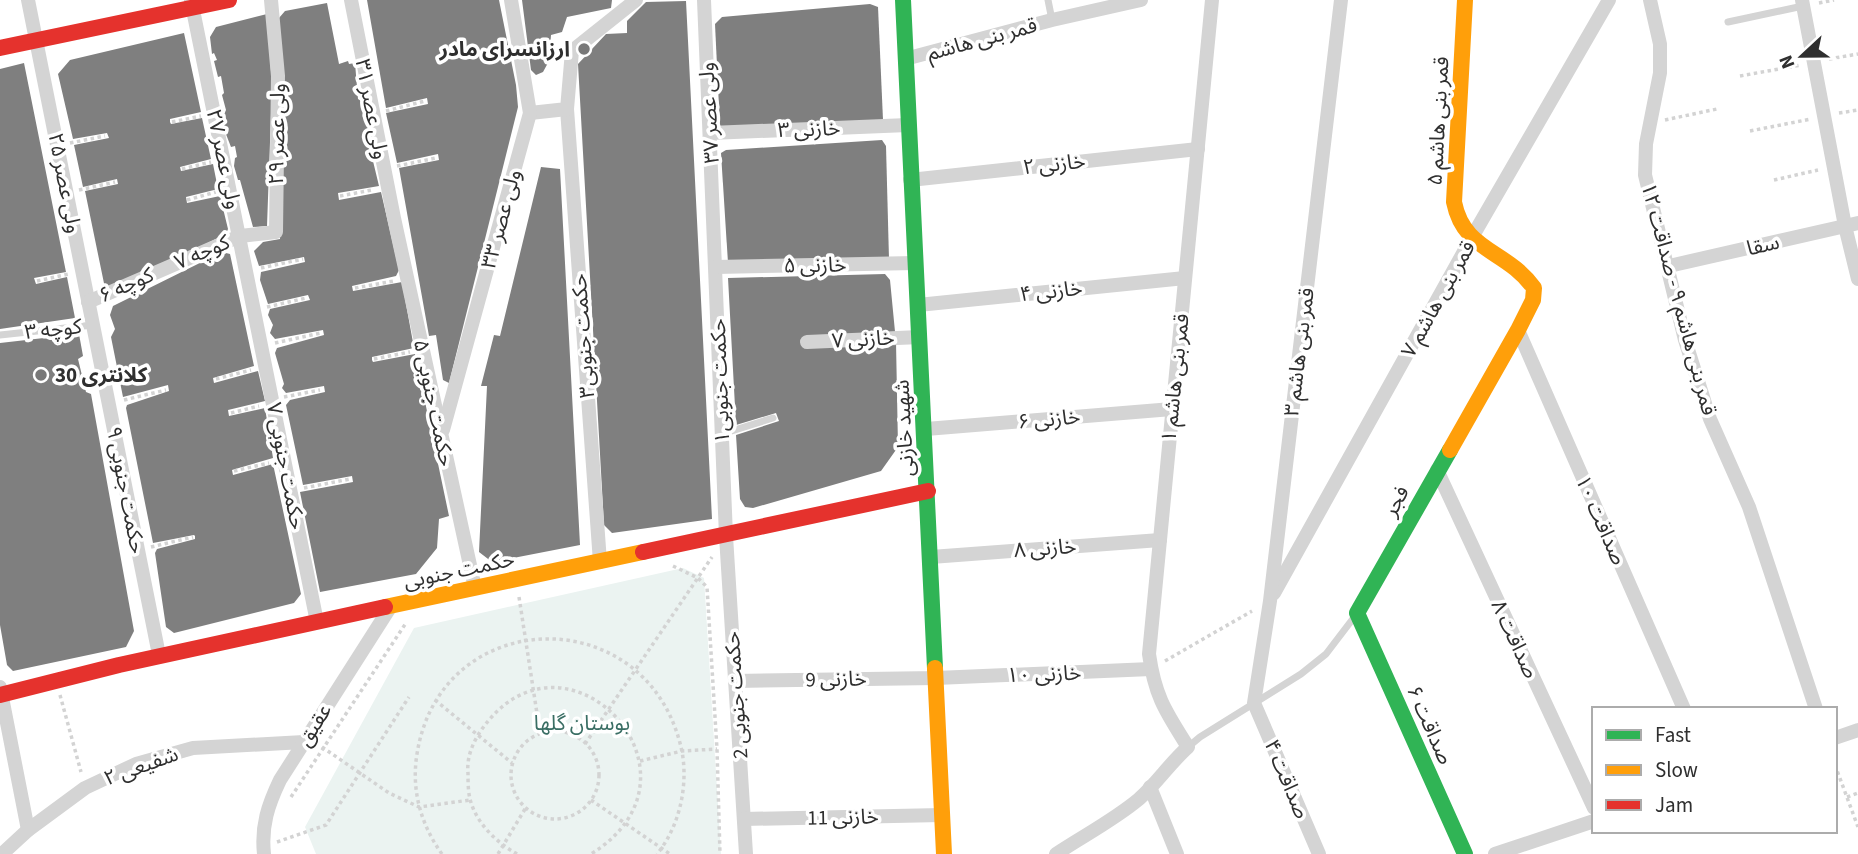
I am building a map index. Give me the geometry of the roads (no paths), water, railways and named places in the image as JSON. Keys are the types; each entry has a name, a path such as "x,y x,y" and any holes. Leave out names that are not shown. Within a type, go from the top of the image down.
{"street":[{"name":"ولی عصر ۲۵","path":"28,0 93,325"},
{"path":"0,48 192,4 229,0"},
{"name":"ولی عصر ۲۹","path":"240,236 276,232 278,76 271,0"},
{"name":"ولی عصر ۳۱","path":"351,0 394,218"},
{"name":"ولی عصر ۳۳","path":"441,435 530,113 511,0"},
{"name":"حکمت جنوبی۳","path":"600,562 567,109 572,51 636,0"},
{"name":"ولی عصر ۳۷","path":"704,0 714,227"},
{"name":"شهید خازنی","path":"903,0 910,180 926,429 944,854"},
{"name":"قمر بنی هاشم","path":"905,60 1052,20 1141,0"},
{"name":"قمر بنی هاشم ۱","path":"1188,747 1159,700 1149,654 1212,0"},
{"name":"قمر بنی هاشم ۳","path":"1254,703 1270,601 1341,0"},
{"name":"قمر بنی هاشم ۵","path":"1465,0 1454,202 1456,215 1471,239"},
{"name":"قمر بنی هاشم ۷","path":"1270,601 1471,239 1609,0"},
{"name":"قمر بنی هاشم ۹ - صداقت ۱۲","path":"1650,0 1660,44 1660,73 1649,123 1645,175 1685,340 1710,419 1749,507 1815,707"},
{"path":"1802,3 1834,167 1852,225 1858,279"},
{"name":"ولی عصر ۲۷","path":"192,4 254,310"},
{"path":"530,113 567,109"},
{"name":"خازنی ۳","path":"710,132 908,125"},
{"name":"خازنی ۲","path":"910,180 1198,149"},
{"name":"حکمت جنوبی ۵","path":"394,218 475,588"},
{"name":"سقا","path":"1669,266 1852,225"},
{"name":"حکمت جنوبی۱","path":"714,227 726,536"},
{"name":"کوچه ۷","path":"163,269 240,236"},
{"name":"فجر","path":"1357,613 1533,300 1534,288 1521,271 1471,239"},
{"name":"خازنی ۵","path":"716,267 915,263"},
{"name":"کوچه ۶","path":"89,302 163,269"},
{"name":"خازنی ۴","path":"918,305 1185,278"},
{"name":"حکمت جنوبی ۷","path":"254,310 317,622"},
{"name":"حکمت جنوبی ۹","path":"93,325 159,655"},
{"name":"صداقت ۱۰","path":"1518,330 1683,707"},
{"name":"خازنی ۷","path":"807,342 920,337"},
{"name":"خازنی ۶","path":"926,429 1172,408"},
{"name":"صداقت ۸","path":"1437,470 1592,804"},
{"name":"حکمت جنوبی","path":"0,692 159,655 928,491"},
{"name":"حکمت جنوبی 2","path":"726,536 746,854"},
{"name":"خازنی ۸","path":"931,556 1160,540"},
{"name":"عقیق","path":"264,854 262,832 267,807 280,780 391,606"},
{"name":"صداقت ۶","path":"1357,613 1465,854"},
{"name":"خازنی ۱۰","path":"936,678 1151,669"},
{"name":"خازنی 9","path":"736,681 936,678"},
{"path":"0,692 28,830"},
{"name":"صداقت ۴","path":"1254,703 1319,854"},
{"path":"1837,737 1858,730"},
{"name":"شفیعی ۲","path":"2,854 28,830 85,788 135,764 193,748 304,742"},
{"path":"1056,854 1138,800 1188,747"},
{"path":"1150,788 1177,854"},
{"name":"خازنی 11","path":"744,819 942,815"},
{"path":"1495,854 1592,822"}],"lane":[{"path":"1048,0 1052,20"},
{"path":"1728,22 1802,3"},
{"name":"کوچه ۳","path":"0,335 93,325"},
{"path":"722,434 773,418"},
{"name":"فجر","path":"1188,747 1301,674 1326,654 1357,613"}],"place":[{"name":"ارزانسرای مادر","path":"584,49"},
{"name":"کلانتری 30","path":"41,375"}],"park label":[{"name":"بوستان گلها","path":"582,723"}]}
